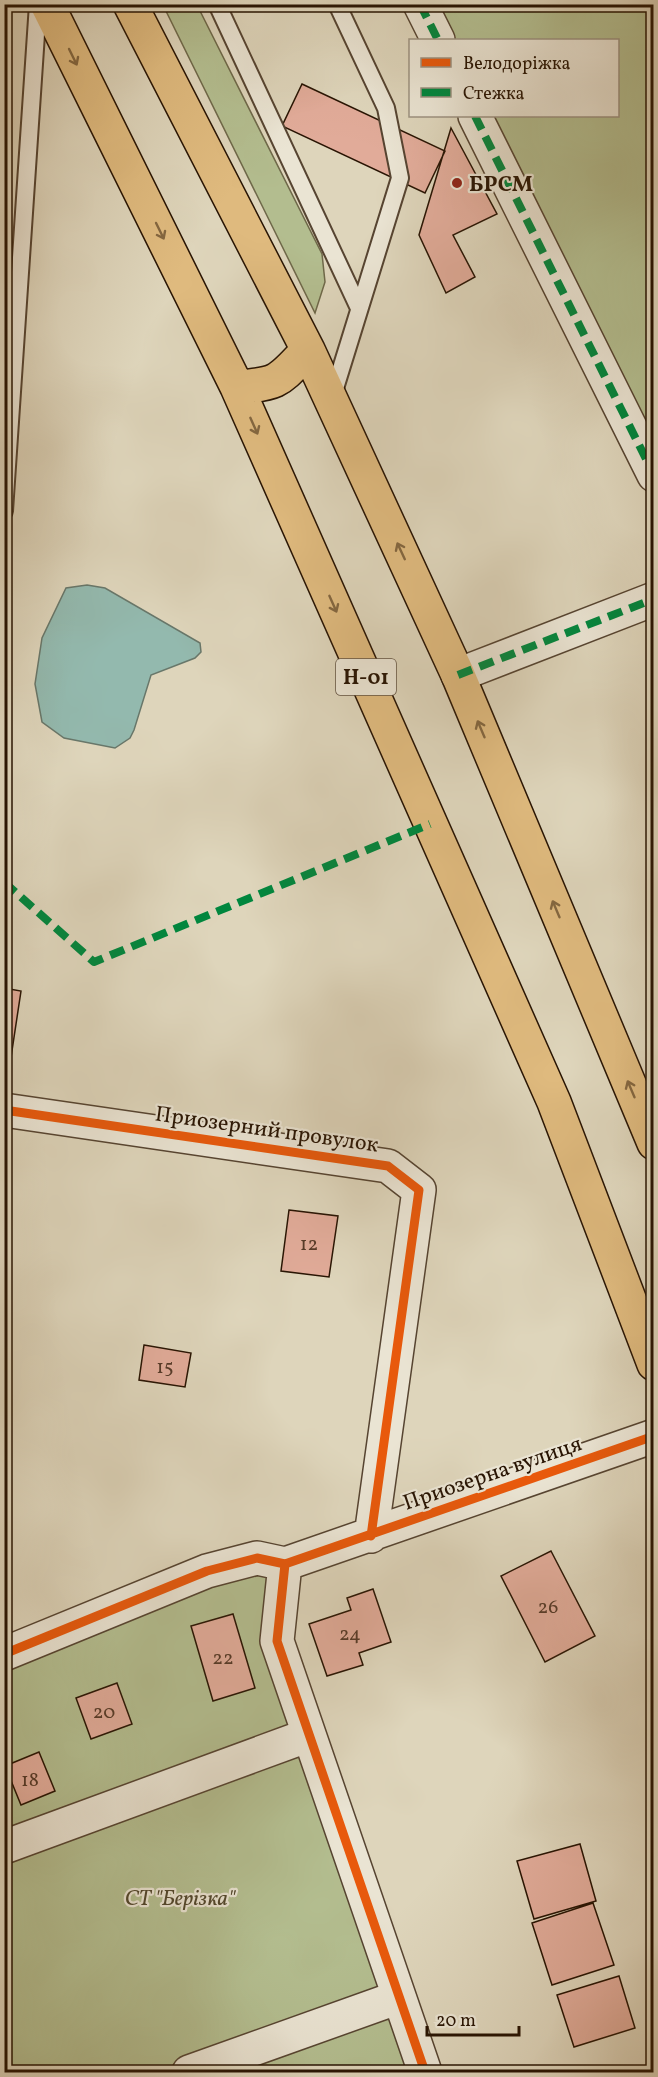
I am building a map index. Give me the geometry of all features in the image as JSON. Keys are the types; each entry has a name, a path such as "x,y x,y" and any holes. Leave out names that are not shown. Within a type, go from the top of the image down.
{"main road":[{"name":"Н-01","path":"47,4 237,387 554,1102 654,1364"},
{"path":"130,4 308,350 458,675 651,1131"},
{"path":"237,387 267,385 279,380 308,350"}],"street":[{"path":"420,4 438,39"},
{"path":"476,117 654,475"},
{"path":"458,675 646,608"},
{"name":"Приозерний провулок","path":"4,1110 388,1166 419,1190 371,1536"},
{"name":"Приозерна вулиця","path":"4,1654 207,1571 257,1558 285,1564 654,1436"},
{"path":"285,1564 277,1641 425,2073"},
{"path":"4,1847 309,1735"},
{"path":"189,2073 399,1997"}],"lane":[{"path":"4,511 38,4"},
{"path":"217,4 358,306"},
{"path":"331,400 358,306 400,178 386,108 337,4"}],"green space":[{"path":"163,5 197,5 322,254 325,282 315,313"},
{"path":"420,5 653,5 653,475 475,117 619,117 619,39 437,39"},
{"name":"СТ \"Берізка\"","path":"285,1564 277,1641 425,2072 5,2072 5,1652"}],"water":[{"path":"87,585 105,588 200,643 201,652 195,658 151,675 134,730 130,738 115,748 64,738 42,722 35,684 42,638 66,588"}],"building":[{"path":"302,84 445,151 425,193 282,126"},
{"name":"БРСМ","path":"451,128 497,214 453,235 475,277 446,293 419,235"},
{"path":"4,988 21,991 5,1097 4,1097"},
{"path":"289,1210 338,1216 329,1277 281,1271"},
{"path":"144,1345 191,1353 185,1387 139,1380"},
{"path":"551,1551 595,1636 545,1662 501,1576"},
{"path":"373,1589 391,1642 359,1653 363,1665 327,1676 309,1624 351,1610 347,1598"},
{"path":"233,1614 255,1688 213,1701 191,1626"},
{"path":"117,1683 132,1724 91,1739 76,1698"},
{"path":"39,1752 55,1791 21,1805 5,1766"},
{"path":"580,1844 596,1901 534,1919 517,1861"},
{"path":"593,1903 614,1965 552,1985 532,1923"},
{"path":"619,1976 635,2028 574,2047 557,1995"}],"marked path":[{"path":"420,4 438,39"},
{"path":"475,117 654,475"},
{"path":"458,675 654,599"},
{"path":"4,882 94,962 430,824"}],"cycle path":[{"path":"4,1110 388,1166 419,1190 371,1536"},
{"path":"4,1654 207,1571 257,1558 285,1564 654,1436"},
{"path":"285,1564 277,1641 425,2072"}],"place":[{"name":"БРСМ","path":"457,183"}]}
